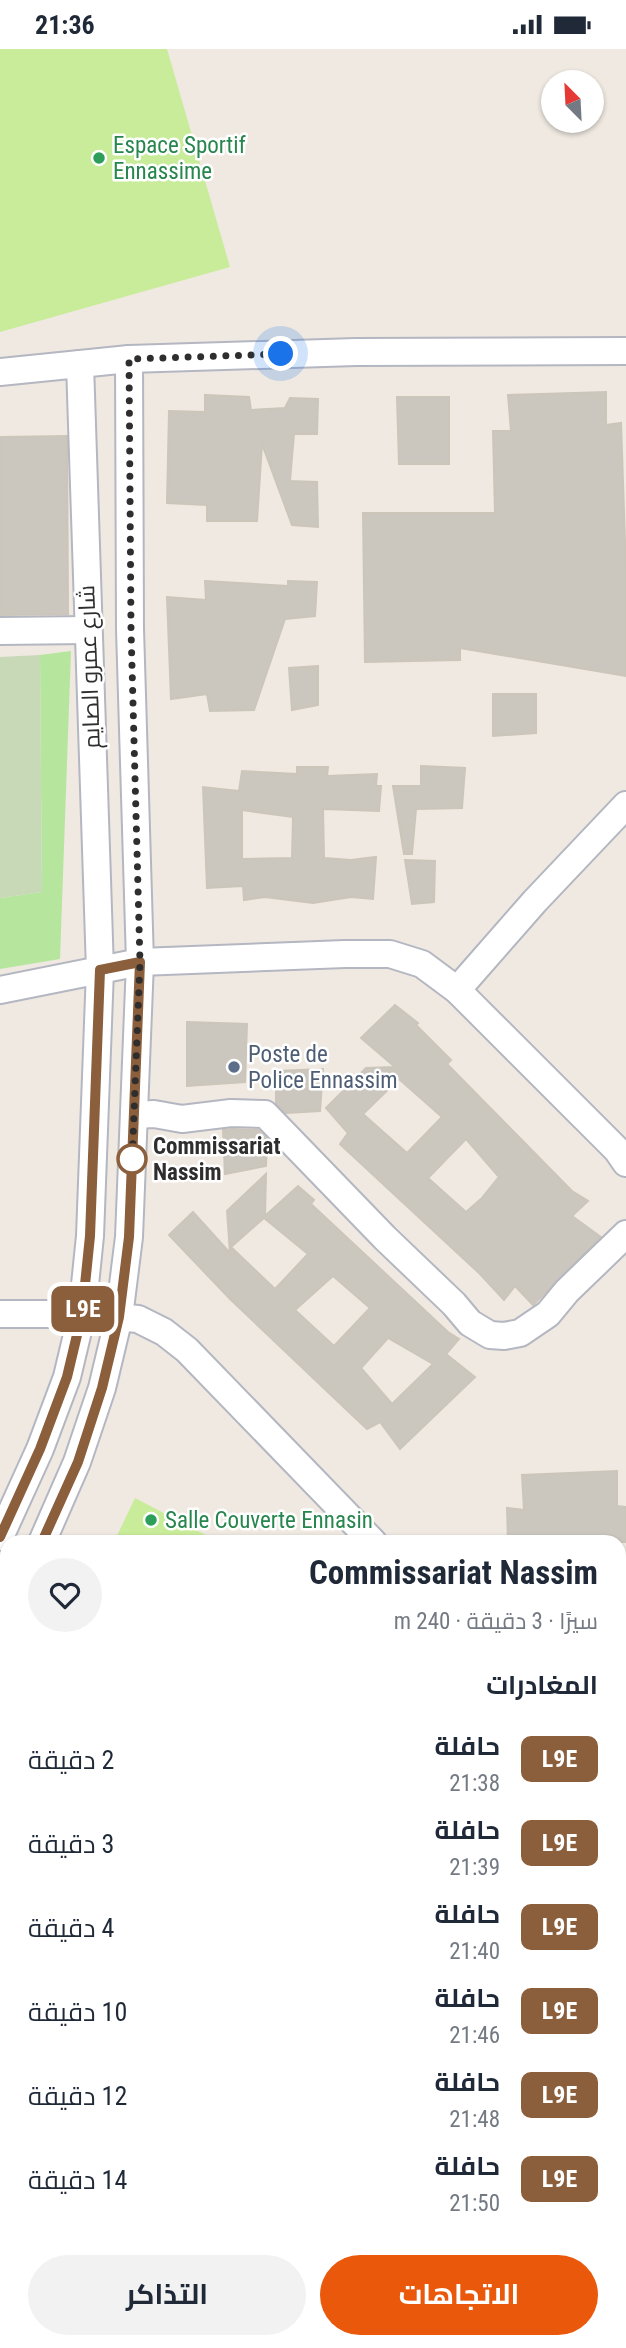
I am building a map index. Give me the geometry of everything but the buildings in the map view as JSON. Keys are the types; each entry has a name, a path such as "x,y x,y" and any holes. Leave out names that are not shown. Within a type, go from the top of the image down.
{"street":[{"path":"0,372 129,359 356,352 626,351"},
{"name":"شارع عمرو الصايم","path":"45,1535 78,1462 102,1388 119,1317 129,1237 140,962 131,629 129,359"},
{"name":"شارع عمرو الصايم","path":"1,1535 40,1449 67,1377 82,1314 90,1236 100,970 80,364"},
{"path":"0,631 88,629"},
{"path":"457,990 535,901 626,805"},
{"path":"0,990 140,962 390,954 422,964 457,990 617,1150 626,1163"},
{"path":"134,1115 155,1114 182,1119 230,1113 265,1114 470,1323 490,1335 520,1333 540,1320 626,1234"},
{"path":"0,1314 82,1314 138,1319 164,1332 187,1350 366,1535"}],"green space":[{"name":"Espace Sportif Ennassime","path":"0,49 167,49 230,267 0,332"},
{"path":"71,651 60,959 0,969 0,898 42,892 40,655"},
{"path":"40,655 42,892 0,898 0,657"},
{"name":"Salle Couverte Ennasin","path":"135,1498 206,1535 117,1535"}],"bus line":[{"name":"L9E","path":"1,1535 40,1449 67,1377 82,1314 90,1236 100,970 140,962 129,1237 119,1317 102,1388 78,1462 46,1535"}],"place":[{"name":"Espace Sportif Ennassime","path":"99,158"},
{"name":"Poste de Police Ennassim","path":"234,1067"},
{"name":"Commissariat Nassim","path":"132,1159"},
{"name":"Salle Couverte Ennasin","path":"151,1520"}],"route":[{"path":"132,1159 132,1164 140,962 131,629 129,359 281,354"}]}
